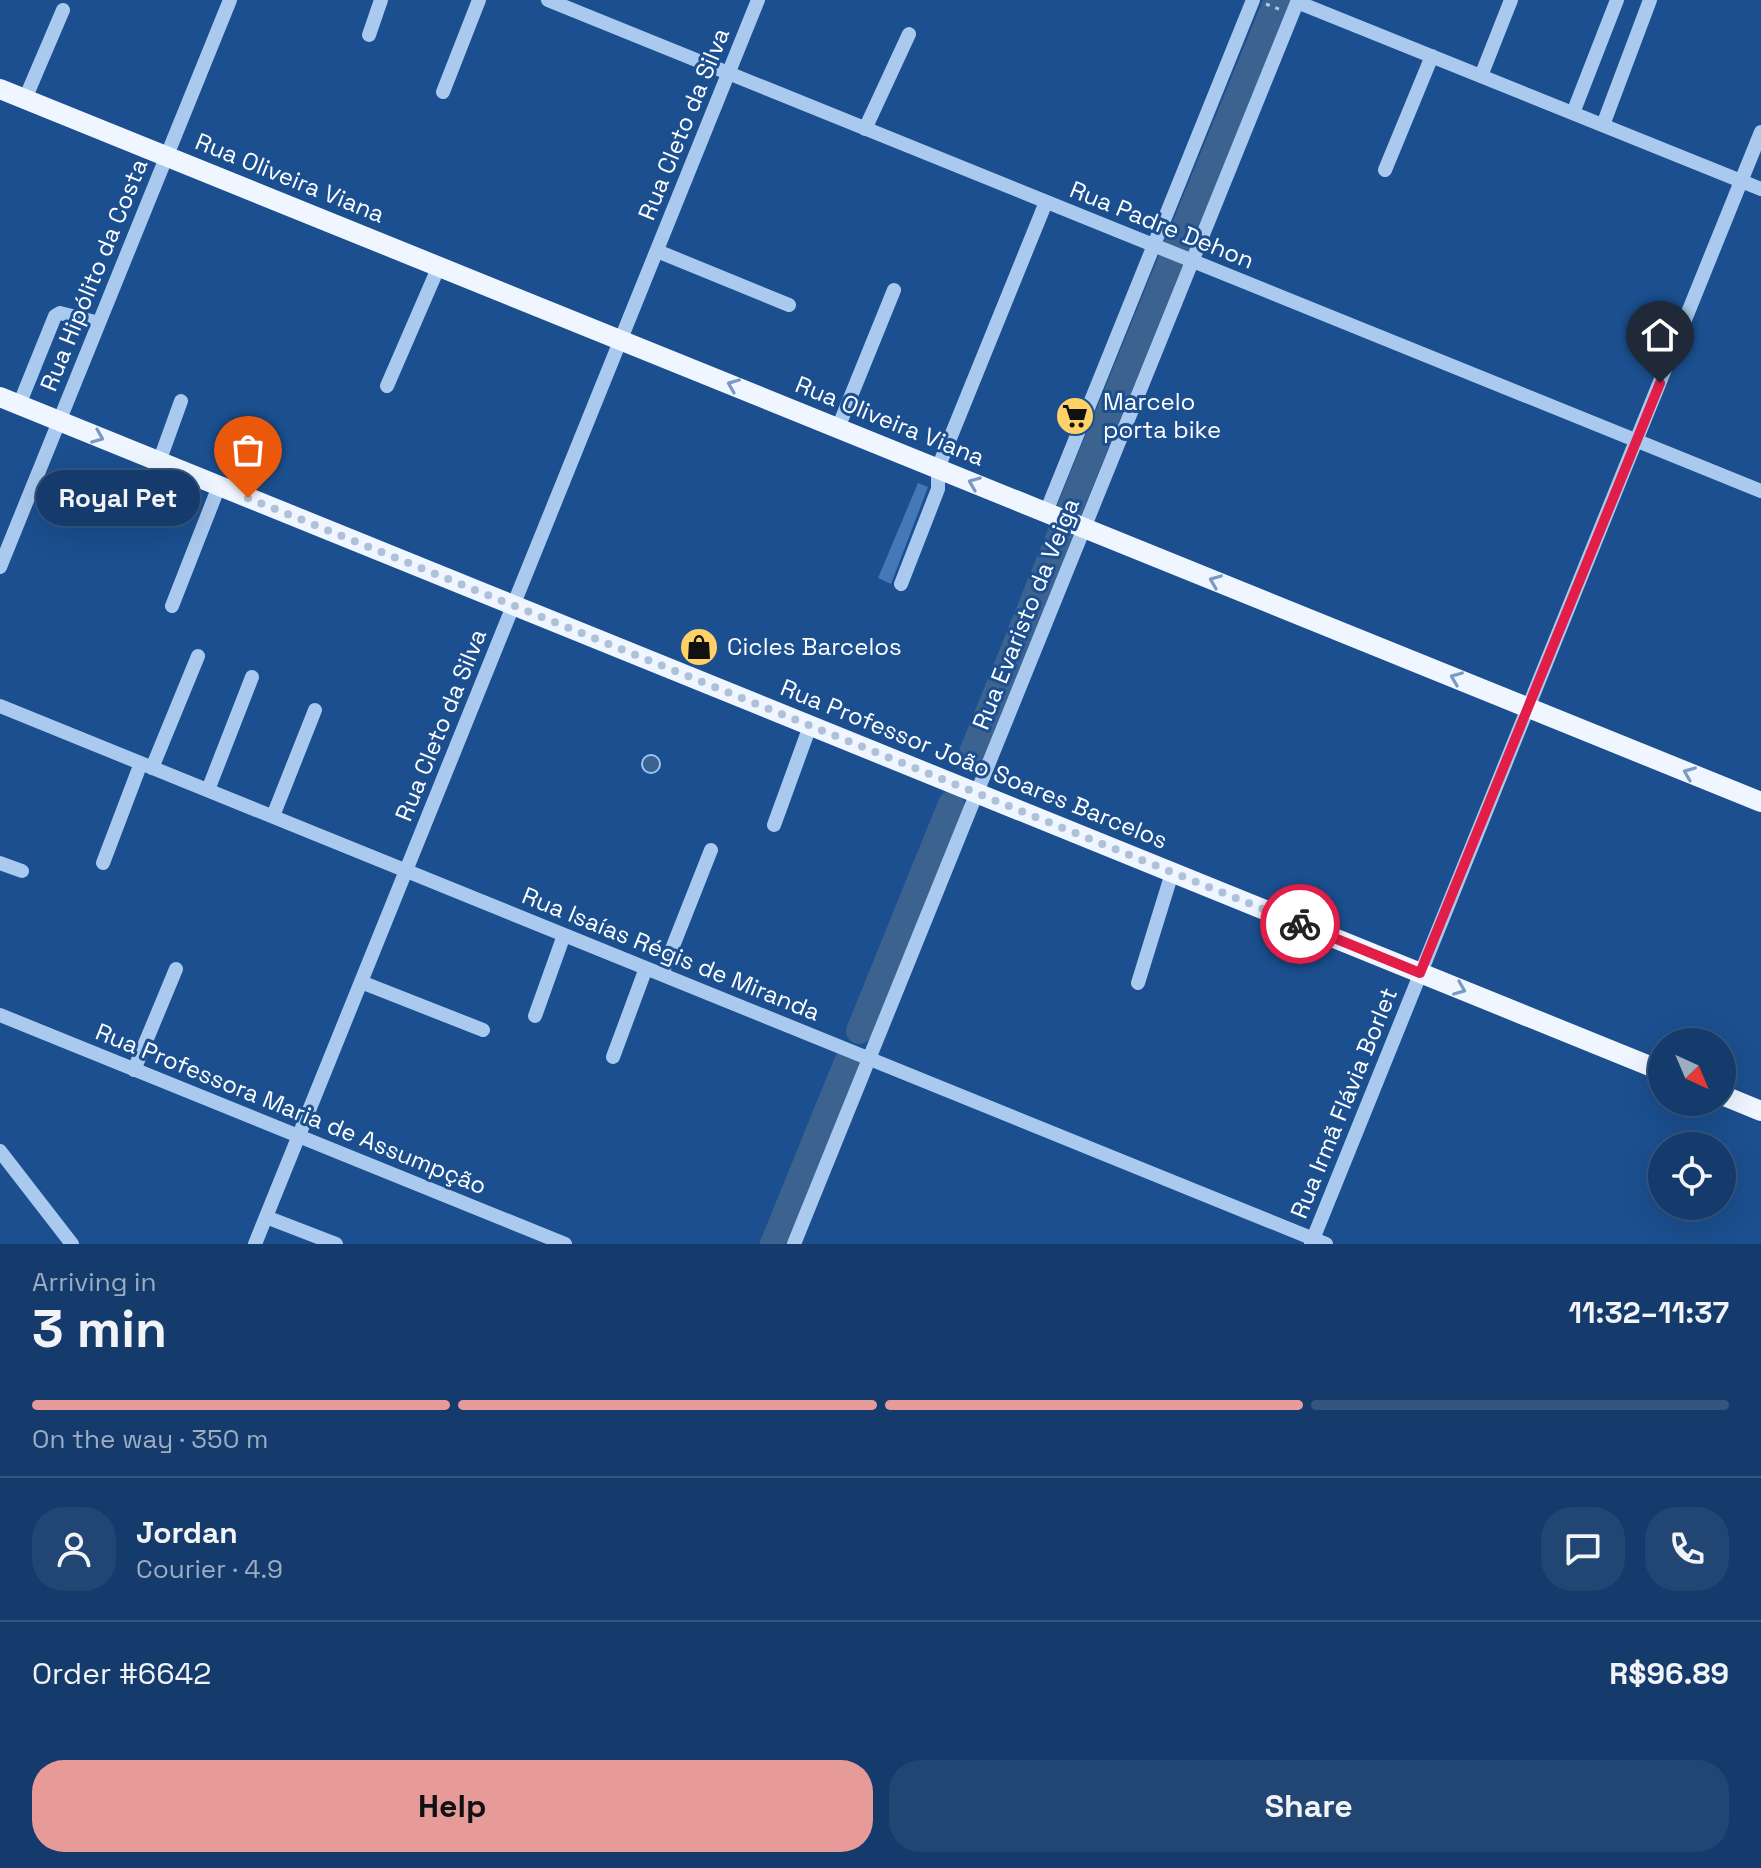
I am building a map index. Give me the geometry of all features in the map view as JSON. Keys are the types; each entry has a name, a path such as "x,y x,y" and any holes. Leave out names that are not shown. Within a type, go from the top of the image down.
{"main road":[{"name":"Rua Oliveira Viana","path":"0,89 1761,802"},
{"name":"Rua Professor João Soares Barcelos","path":"10,401 1648,1065"},
{"path":"1736,1101 1761,1111"}],"street":[{"path":"369,35 381,0"},
{"path":"443,92 479,0"},
{"name":"Rua Padre Dehon","path":"548,0 1761,491"},
{"name":"Rua Cleto da Silva","path":"255,1244 758,0"},
{"name":"Rua Evaristo da Veiga","path":"1046,512 1254,0"},
{"path":"1481,76 1511,0"},
{"path":"1573,113 1617,0"},
{"path":"1603,125 1650,0"},
{"name":"Rua Hipólito da Costa","path":"0,567 167,156 224,2"},
{"path":"1296,5 1432,56 1761,189"},
{"name":"Rua Evaristo da Veiga","path":"794,1244 1296,5"},
{"path":"25,99 63,10"},
{"path":"865,129 909,34"},
{"path":"1385,170 1432,56"},
{"name":"Rua Irmã Flávia Borlet","path":"1316,1242 1420,973 1761,132"},
{"path":"901,584 938,489 938,468 1046,202"},
{"path":"657,251 789,305"},
{"path":"387,386 439,266"},
{"path":"838,428 894,290"},
{"path":"10,401 55,316 60,313 99,323"},
{"path":"159,462 181,401"},
{"path":"172,606 219,486"},
{"path":"103,863 198,656"},
{"path":"208,790 252,677"},
{"name":"Rua Isaías Régis de Miranda","path":"0,706 1316,1242"},
{"path":"273,816 315,710"},
{"path":"774,825 810,726"},
{"path":"662,974 711,850"},
{"path":"0,863 22,871"},
{"path":"1138,983 1172,873"},
{"path":"535,1016 564,935"},
{"path":"613,1057 646,968"},
{"path":"134,1070 176,969"},
{"path":"361,982 483,1030"},
{"name":"Rua Professora Maria de Assumpção","path":"0,1015 565,1244"},
{"path":"0,1151 72,1244"},
{"path":"266,1217 336,1244"}],"path":[{"path":"1254,0 1296,5"}],"water":[{"path":"647,755 655,755 660,764 658,771 647,773 642,768 642,760"}],"building":[{"path":"918,483 928,487 891,584 878,578"}],"waterway":[{"path":"1070,508 1277,0"},
{"path":"969,760 1060,534"},
{"path":"859,1031 951,804"},
{"path":"773,1244 847,1062"}],"way so far":[{"path":"248,498 1300,924"}],"place":[{"name":"Marcelo porta bike","path":"1075,416"},
{"name":"Royal Pet","path":"248,498"},
{"name":"Cicles Barcelos","path":"699,647"}],"route":[{"path":"1300,924 1420,973 1660,383"}]}
